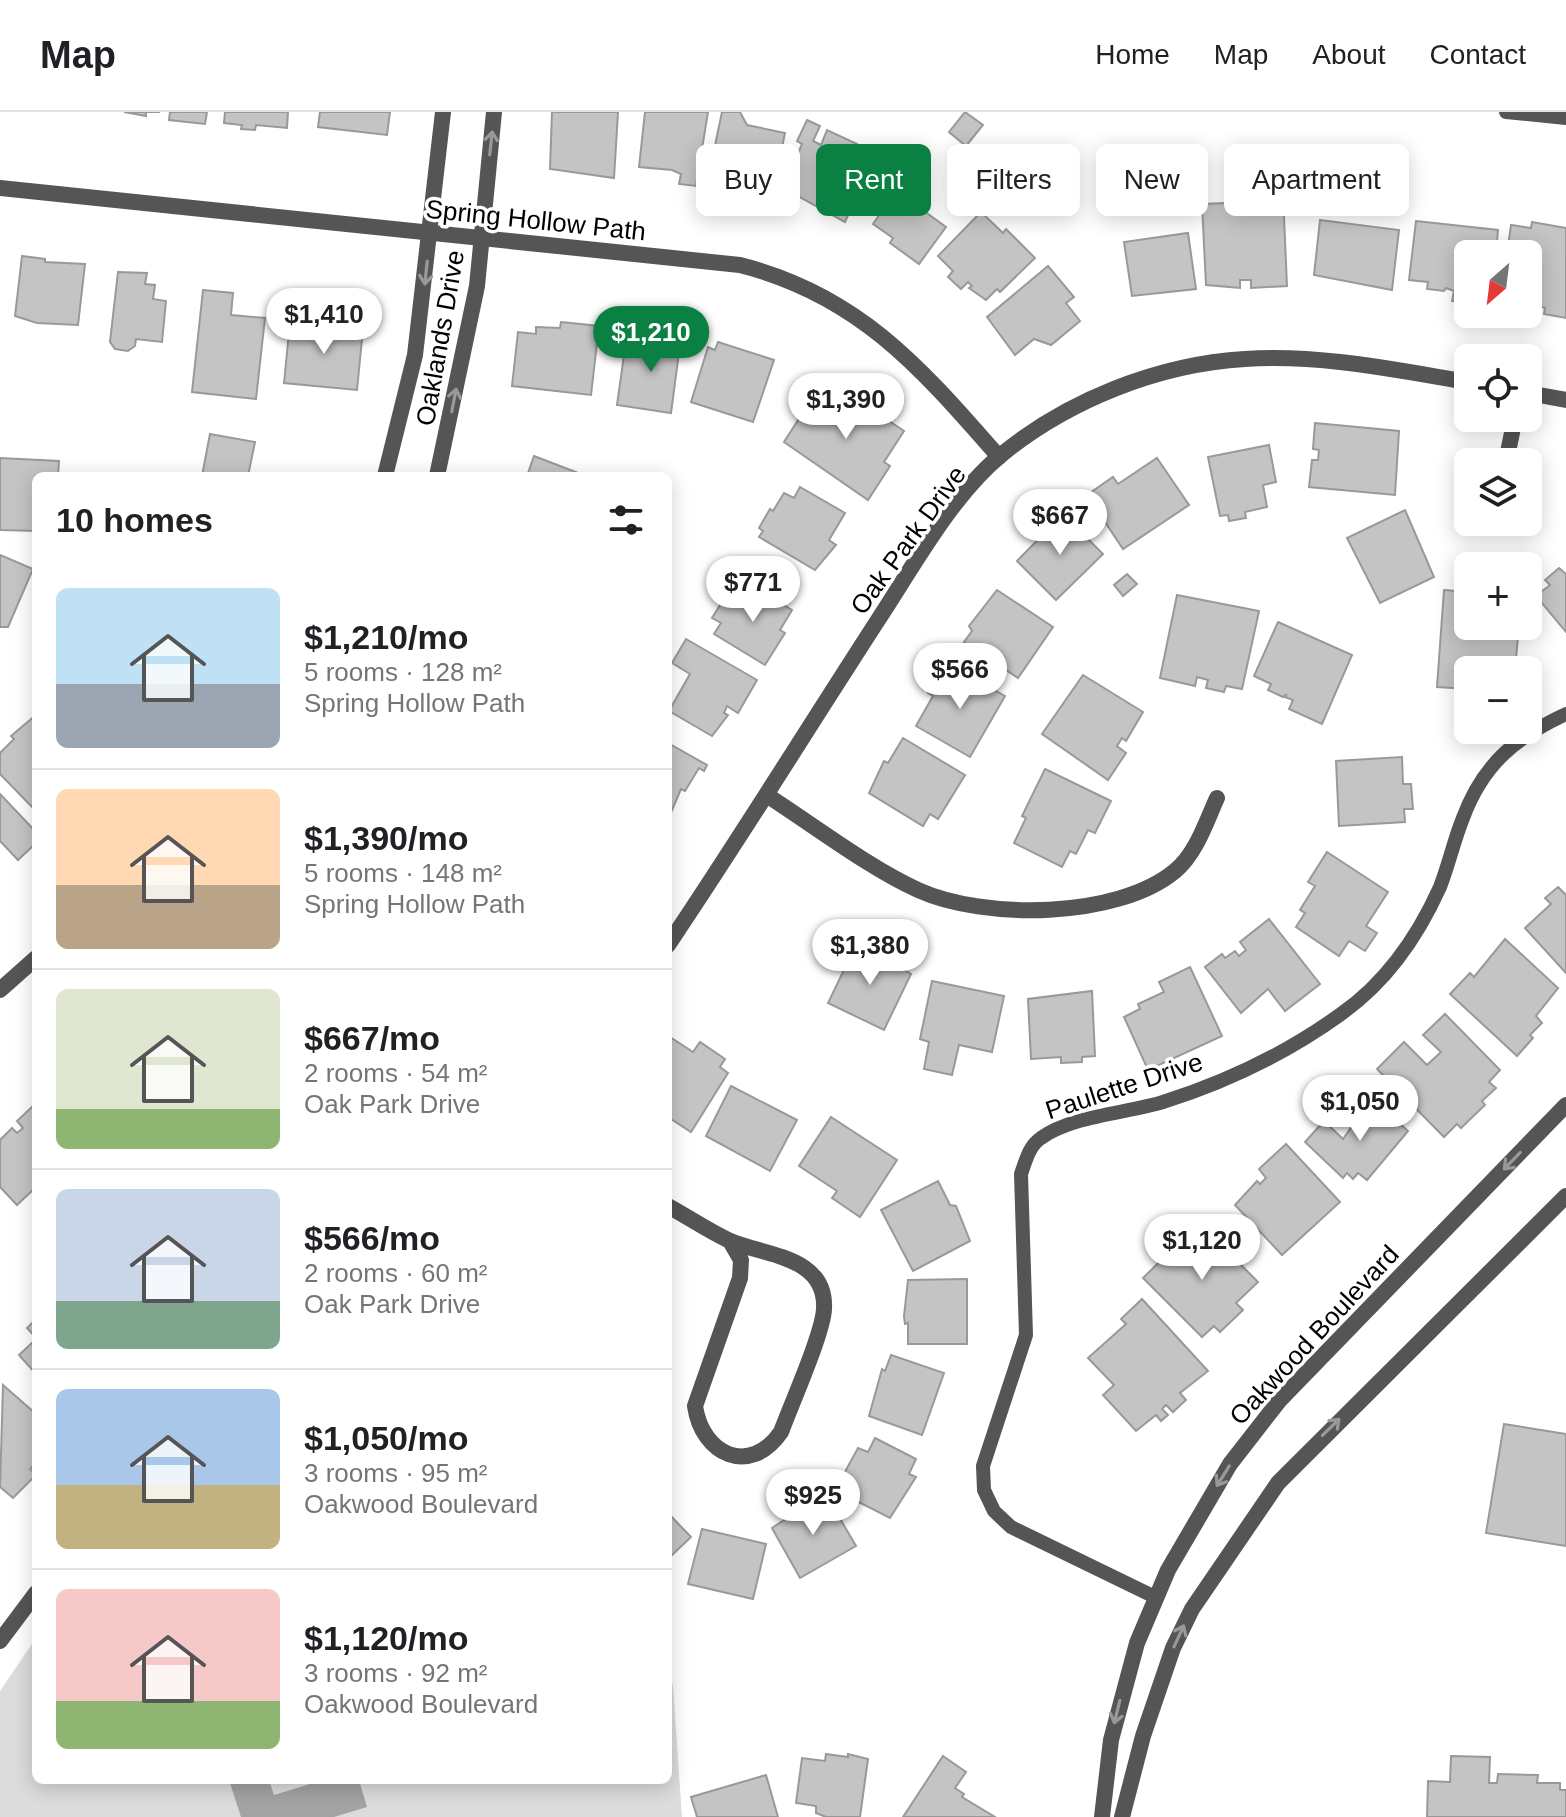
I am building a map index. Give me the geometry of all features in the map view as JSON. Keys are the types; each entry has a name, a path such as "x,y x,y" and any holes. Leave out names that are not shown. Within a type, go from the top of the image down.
{"street":[{"name":"Oaklands Drive","path":"386,472 415,355 443,112"},
{"name":"Oaklands Drive","path":"438,472 477,286 494,112"},
{"name":"Spring Hollow Path","path":"0,188 740,265 807,286 850,310 891,340 927,375 999,457"},
{"name":"Oak Park Drive","path":"672,939 768,796 932,538 999,457 1044,425 1091,400 1193,365 1246,359 1299,360 1454,380"},
{"path":"1542,396 1566,400"},
{"path":"768,796 914,889 976,907 1042,912 1087,906 1157,884 1177,869 1193,849 1217,798"},
{"path":"0,990 32,962"},
{"name":"Oakwood Boulevard","path":"1102,1817 1111,1740 1137,1643 1155,1597 1223,1475 1279,1401 1566,1105"},
{"path":"1122,1817 1143,1736 1173,1648 1192,1609 1278,1483 1566,1196"},
{"path":"672,1208 730,1241 792,1260 814,1276 822,1290 824,1312 781,1432 770,1448 747,1456 719,1451 707,1441 697,1423 695,1406 740,1278 741,1260 730,1241"},
{"path":"0,1641 32,1598"}],"lane":[{"path":"1506,112 1566,118"},
{"name":"Paulette Drive","path":"1155,1597 1011,1527 994,1511 984,1490 983,1466 1026,1335 1028,1312 1021,1174 1028,1153 1039,1139 1058,1128 1160,1103 1209,1086 1304,1041 1346,1011 1379,983 1427,911 1440,886 1464,815 1495,763 1528,732 1566,714"}],"shaded area":[{"path":"32,1644 32,1784 672,1784 672,1684 682,1817 0,1817 0,1691"},
{"path":"230,1784 270,1784 274,1795 310,1784 360,1784 367,1807 334,1817 241,1817"}],"building":[{"path":"124,112 146,112 146,116"},
{"path":"170,112 207,112 205,124 169,120"},
{"path":"225,112 288,112 287,128 256,125 255,130 241,129 242,125 224,123"},
{"path":"320,112 390,112 387,135 318,127"},
{"path":"552,112 618,112 614,178 550,169"},
{"path":"645,112 708,112 703,144 696,144 696,186 679,184 681,174 672,170 639,167"},
{"path":"722,112 740,112 747,125 785,133 783,144 715,144"},
{"path":"965,112 983,125 968,144 949,132"},
{"path":"807,120 820,126 813,141 819,144 816,144 816,206 800,197 802,144 797,141"},
{"path":"827,130 857,144 821,144"},
{"path":"1224,203 1224,216 1284,216 1287,286 1251,288 1251,280 1240,280 1240,288 1206,285 1203,216 1208,216 1208,204"},
{"path":"834,216 848,216 845,222"},
{"path":"879,216 931,216 946,227 919,264 890,243 893,238 873,224"},
{"path":"977,216 985,216 1003,233 1006,229 1035,258 1000,292 997,289 986,300 969,288 972,286 968,282 961,289 948,277 953,271 938,256"},
{"path":"1320,220 1399,230 1392,290 1314,275"},
{"path":"1416,221 1498,230 1497,240 1454,240 1454,291 1446,288 1444,291 1427,289 1428,282 1409,280"},
{"path":"1532,222 1566,228 1566,318 1544,314 1542,240 1509,240 1511,225 1531,228"},
{"path":"1188,233 1196,289 1132,296 1124,242"},
{"path":"22,256 45,259 45,262 85,264 78,325 37,323 15,316"},
{"path":"1048,266 1074,297 1066,303 1080,321 1051,345 1034,339 1015,355 987,317"},
{"path":"118,272 147,273 145,284 155,285 153,299 166,301 162,342 136,339 135,346 128,351 115,349 110,342"},
{"path":"203,290 233,293 231,315 265,318 256,399 192,392"},
{"path":"290,322 363,329 357,390 284,383"},
{"path":"561,322 599,326 591,395 512,386 518,332 536,334 536,327 560,328"},
{"path":"639,332 681,337 671,413 617,405 624,355 636,357"},
{"path":"718,342 774,360 753,422 691,402 708,347 715,350"},
{"path":"836,385 904,431 884,462 890,466 868,500 784,442 809,403 819,410"},
{"path":"1315,423 1399,431 1395,495 1309,487 1312,460 1318,460 1319,450 1313,449"},
{"path":"210,434 255,442 249,472 203,472"},
{"path":"1269,445 1276,482 1263,485 1267,507 1245,512 1246,518 1229,521 1228,515 1220,516 1208,457"},
{"path":"534,456 576,472 528,472"},
{"path":"0,458 59,461 58,472 32,472 32,531 0,530"},
{"path":"1157,458 1189,505 1123,549 1087,495 1113,477 1118,484"},
{"path":"800,487 845,513 829,540 836,545 815,570 759,537 763,531 759,528 770,509 773,511 784,493 794,498"},
{"path":"1405,510 1434,577 1380,603 1347,538"},
{"path":"1063,514 1103,554 1056,600 1017,561"},
{"path":"0,555 32,569 32,571 8,627 0,627"},
{"path":"1559,568 1566,574 1566,632 1542,603 1542,591 1550,585 1545,580"},
{"path":"1127,574 1137,584 1123,596 1114,585"},
{"path":"753,586 792,610 780,630 785,633 765,665 714,634 721,623 712,618 725,597 741,606"},
{"path":"997,590 1053,627 1018,678 964,642 972,631 969,626"},
{"path":"1444,590 1454,591 1454,640 1518,640 1516,656 1454,656 1454,688 1437,687"},
{"path":"1177,595 1259,611 1242,689 1226,686 1224,692 1206,688 1208,680 1197,677 1195,686 1160,678"},
{"path":"1278,622 1352,655 1322,724 1289,709 1293,700 1285,697 1287,694 1283,697 1268,690 1271,684 1254,676"},
{"path":"686,639 757,680 738,713 727,706 724,713 728,715 712,736 672,713 672,706 690,674 672,663"},
{"path":"954,667 1005,696 970,757 916,726 933,696 928,693 936,681 944,685"},
{"path":"1083,675 1143,712 1126,741 1122,738 1117,746 1126,753 1108,780 1042,734"},
{"path":"32,718 32,807 0,774 0,753 14,739 11,736"},
{"path":"903,738 965,775 938,819 930,814 923,826 869,793 884,761 888,763"},
{"path":"672,745 707,765 704,771 699,768 685,791 681,789 672,810"},
{"path":"1402,757 1403,784 1411,784 1413,809 1404,809 1405,822 1339,826 1336,761"},
{"path":"1045,769 1111,801 1095,833 1088,830 1076,854 1070,851 1062,867 1014,843 1026,818 1022,816"},
{"path":"0,794 32,828 32,847 18,860 0,841"},
{"path":"1327,852 1388,892 1366,926 1377,933 1365,951 1349,941 1339,956 1296,927 1305,913 1300,910 1315,886 1308,882"},
{"path":"1558,887 1566,895 1566,973 1525,928 1551,904 1545,898"},
{"path":"1269,919 1320,984 1285,1011 1268,989 1241,1013 1205,967 1222,954 1225,958 1235,951 1239,956 1246,950 1240,942"},
{"path":"1505,939 1558,988 1536,1016 1542,1023 1530,1035 1533,1038 1517,1056 1450,994 1470,973 1474,977"},
{"path":"857,943 911,974 884,1030 828,1003"},
{"path":"1190,967 1222,1036 1148,1070 1124,1017 1140,1009 1138,1004 1164,992 1159,982"},
{"path":"932,981 1004,996 992,1052 959,1045 952,1075 924,1069 929,1042 920,1039"},
{"path":"1092,991 1095,1056 1082,1057 1082,1062 1061,1063 1061,1057 1031,1059 1028,999"},
{"path":"1445,1014 1500,1070 1489,1082 1496,1088 1482,1101 1485,1105 1461,1128 1457,1124 1444,1137 1377,1069 1404,1042 1427,1065 1441,1052 1423,1035"},
{"path":"672,1038 693,1052 700,1042 725,1059 720,1067 728,1073 691,1132 672,1120"},
{"path":"731,1086 797,1120 770,1171 706,1136"},
{"path":"1386,1103 1403,1119 1399,1123 1408,1131 1367,1180 1358,1173 1353,1179 1347,1173 1343,1178 1305,1142 1324,1121 1343,1139 1355,1122 1364,1116 1369,1120"},
{"path":"32,1107 32,1191 17,1205 0,1187 0,1140 12,1128 17,1133 23,1128 17,1121"},
{"path":"831,1117 897,1160 860,1217 832,1198 837,1191 799,1166"},
{"path":"1286,1144 1340,1202 1282,1255 1235,1205 1257,1181 1260,1184 1266,1178 1259,1169"},
{"path":"938,1181 950,1205 956,1206 970,1241 913,1271 881,1210"},
{"path":"1199,1223 1258,1282 1236,1303 1243,1310 1220,1332 1214,1326 1202,1337 1143,1278"},
{"path":"967,1279 967,1344 908,1344 908,1323 905,1324 904,1316 908,1280"},
{"path":"1142,1299 1208,1371 1180,1393 1186,1400 1173,1412 1166,1405 1162,1409 1168,1415 1161,1421 1156,1415 1136,1431 1103,1395 1114,1385 1088,1358 1126,1324 1121,1319"},
{"path":"32,1343 32,1370 19,1355"},
{"path":"891,1355 944,1373 922,1435 869,1416 882,1369 885,1371"},
{"path":"3,1385 32,1410 32,1479 13,1498 0,1487"},
{"path":"1504,1424 1566,1434 1566,1546 1486,1533"},
{"path":"875,1438 916,1459 909,1474 916,1477 890,1518 835,1490 858,1448 868,1452"},
{"path":"828,1498 856,1546 800,1578 772,1528 810,1503 813,1506"},
{"path":"672,1517 691,1537 672,1555"},
{"path":"702,1529 766,1544 753,1599 688,1584"},
{"path":"826,1754 848,1757 848,1754 868,1759 860,1817 826,1817 816,1813 816,1806 796,1803 802,1758 825,1761"},
{"path":"943,1756 966,1772 955,1788 964,1794 962,1797 995,1817 903,1817"},
{"path":"1451,1756 1490,1757 1489,1783 1497,1783 1498,1774 1538,1775 1537,1783 1560,1783 1560,1790 1566,1790 1566,1817 1427,1817 1428,1781 1450,1782"},
{"path":"766,1775 778,1817 697,1817 691,1797"}]}
